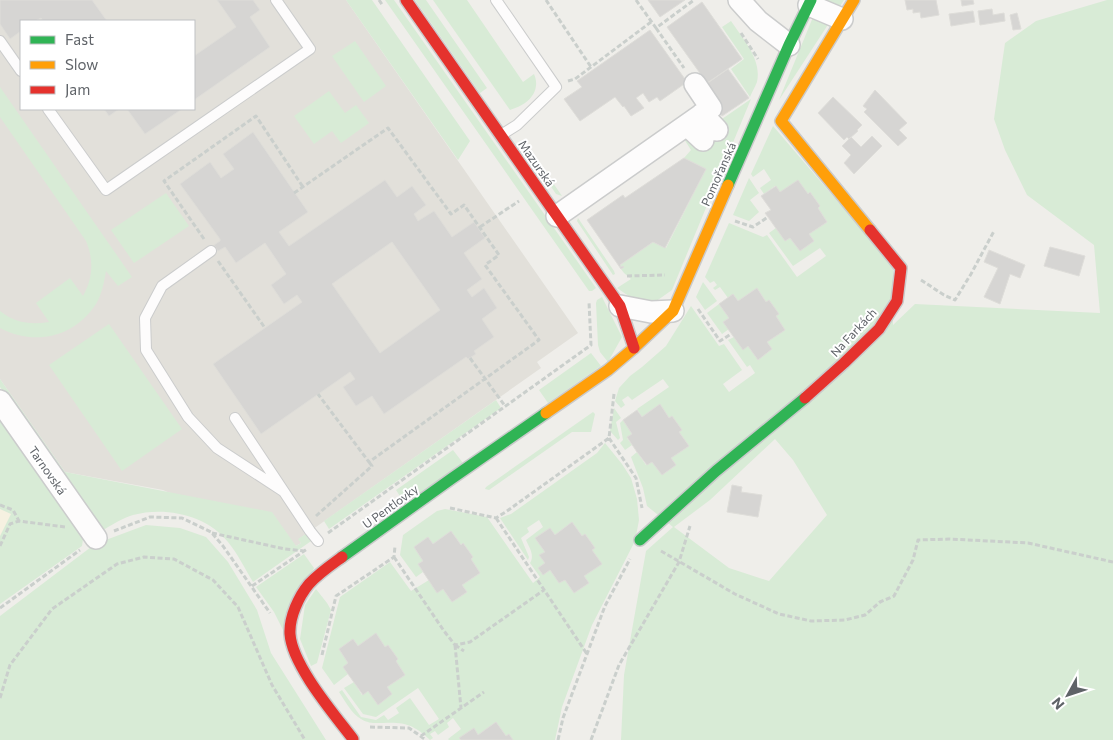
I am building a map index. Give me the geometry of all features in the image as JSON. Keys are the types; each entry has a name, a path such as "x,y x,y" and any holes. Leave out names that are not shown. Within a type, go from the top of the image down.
{"street":[{"name":"Mazurská","path":"406,0 620,306 634,348"},
{"path":"739,0 758,21 789,45"},
{"path":"854,0 781,121 902,268"},
{"path":"810,2 842,19"},
{"name":"Pomořanská","path":"634,348 673,311 789,45 810,2"},
{"path":"557,216 702,127 711,108 690,77"},
{"name":"Na Farkách","path":"640,540 716,471 797,405 879,329 897,300 902,268"},
{"path":"620,306 651,312 673,311"},
{"name":"U Pentlovky","path":"354,740 306,674 295,653 290,634 294,611 300,595 310,581 450,479 608,370 634,348"},
{"name":"Tarnovská","path":"0,401 96,538"}],"lane":[{"path":"49,110 106,190 310,49 276,0"},
{"path":"496,0 556,87 517,125 500,136"},
{"path":"0,42 20,71"},
{"path":"212,251 162,286 145,318 146,350 188,417 217,448 284,491"},
{"path":"235,418 318,541"}],"path":[{"path":"378,0 383,7"},
{"path":"546,0 591,67"},
{"path":"636,0 690,77"},
{"path":"656,28 694,0"},
{"path":"556,87 575,79 651,22"},
{"path":"265,328 164,181 256,116 304,187"},
{"path":"294,193 388,128 451,214 464,205 480,227 499,255 485,266 539,340 369,462"},
{"path":"480,227 520,200"},
{"path":"728,218 753,227 768,218"},
{"path":"902,268 955,300 994,231"},
{"path":"211,532 252,586 304,551 591,345 589,299"},
{"path":"695,306 720,341 731,334"},
{"path":"470,358 505,406"},
{"path":"558,740 563,718 605,606 640,540 642,507 636,478 609,438 615,385"},
{"path":"307,525 372,466 318,394"},
{"path":"448,508 496,518 609,438"},
{"path":"0,504 13,510 19,521"},
{"path":"0,608 96,538 150,517 182,518 211,532 285,549 304,551"},
{"path":"496,518 587,654"},
{"path":"591,740 619,665 679,562 693,520"},
{"path":"0,546 10,524 19,521 70,528 96,538"},
{"path":"679,562 735,594 779,614 811,620 845,620 865,615 880,602 894,596 913,560 918,540 950,539 1028,543 1113,562"},
{"path":"396,543 394,557 442,629 464,651"},
{"path":"0,698 10,664 52,609 117,564 144,557 174,559 213,580 238,607 272,685 305,740"},
{"path":"321,660 336,596 394,557"},
{"path":"456,645 470,642 544,590"},
{"path":"456,645 461,708"},
{"path":"420,736 484,692"},
{"path":"362,723 370,727 409,728 426,740"}],"shaded area":[{"path":"0,0 346,0 578,333 537,362 541,368 299,539 301,543 296,546 163,490 65,472 0,379"}],"green space":[{"path":"346,0 372,0 470,141 458,160"},
{"path":"385,0 394,0 596,288 592,291 589,291"},
{"path":"415,0 426,0 487,88 480,93"},
{"path":"433,0 467,0 523,82 534,74 536,86 534,94 522,105 510,110"},
{"path":"820,0 844,0 779,100"},
{"path":"1107,0 1113,0 1113,740 621,740 624,675 646,551 673,527 647,506 643,488 631,457 637,452 646,465 652,462 662,475 676,465 671,458 689,446 679,432 682,430 672,416 669,418 660,404 642,417 637,409 669,387 663,379 632,400 628,396 622,400 625,405 621,408 615,401 619,388 630,376 666,346 691,306 719,346 724,344 742,370 723,384 729,392 755,373 750,365 747,367 728,340 734,337 748,346 758,359 772,349 767,342 785,330 769,300 766,302 757,288 738,301 733,294 728,298 720,287 715,290 713,288 717,285 714,281 710,283 705,277 729,223 763,237 767,235 797,277 826,256 820,248 793,266 769,233 776,228 785,241 790,238 800,251 814,241 809,234 827,222 818,208 820,206 810,192 808,194 780,192 775,186 764,194 760,188 771,180 764,169 753,177 751,174 773,126 893,266 893,325 915,304 1100,313 1094,245 1027,195 1005,150 994,119 1005,43 1036,21","holes":["775,439 793,460 827,515 769,581 729,568 674,527 710,500"]},
{"path":"731,21 746,42 757,65 757,82 750,97 731,69 744,59 722,27"},
{"path":"355,41 386,86 364,102 332,56"},
{"path":"0,87 132,277 118,286 106,271 100,296 87,316 76,325 52,336 26,337 0,328 0,311 17,321 49,322 36,303 70,278 83,296 89,282 91,269 89,248 0,117"},
{"path":"329,91 345,113 356,105 369,123 341,143 332,131 314,144 294,116"},
{"path":"751,99 672,290 655,302 636,301 617,288 631,279 621,269 624,267 620,265 653,242 666,248 706,169 684,158 691,150 684,139 703,140 726,123 722,119"},
{"path":"524,141 562,196 556,194 523,145"},
{"path":"749,178 759,193 750,200 759,212 749,221 733,215"},
{"path":"166,193 189,226 134,263 111,230"},
{"path":"578,218 615,274 613,275 577,221"},
{"path":"703,282 717,301 705,310 696,297"},
{"path":"602,297 622,337 608,362 600,352 598,345 596,303"},
{"path":"719,304 729,318 723,322 729,329 722,334 707,313"},
{"path":"109,324 182,429 122,471 49,365"},
{"path":"591,353 601,366 548,403 539,390"},
{"path":"0,379 65,472 272,512 296,546 301,543 298,539 309,532 314,539 253,582 228,542 209,525 197,519 172,512 145,512 133,515 105,529 99,528 0,387"},
{"path":"496,400 501,408 329,529 324,521"},
{"path":"614,408 621,418 616,422 620,438 618,440 610,431"},
{"path":"593,412 595,414 591,432 572,432 489,490 485,489 486,487"},
{"path":"0,415 83,539 82,546 0,604"},
{"path":"623,420 632,434 627,438 632,445 625,450 620,443 623,440 620,423"},
{"path":"605,443 631,478 637,499 639,520 635,541 592,625 562,707 555,740 513,740 509,734 506,736 496,722 478,735 474,728 460,738 461,740 449,740 461,729 453,718 447,723 449,727 438,735 435,731 430,734 433,738 430,740 409,726 398,723 364,721 355,714 339,692 342,690 361,717 376,720 384,715 388,720 399,713 396,708 410,698 429,725 439,719 418,688 376,717 363,714 344,688 354,682 362,695 368,691 378,704 392,694 387,687 405,675 396,661 398,659 388,645 385,647 376,634 358,646 353,639 339,649 348,663 348,674 334,685 322,668 340,597 390,562 411,591 429,580 443,589 452,602 467,592 462,585 480,573 471,559 473,557 451,531 433,544 428,537 414,547 423,561 418,564 423,572 416,577 400,555 403,535 437,511 445,509 487,517 533,583 540,577 530,563 532,554 526,540 543,527 539,520 527,528 529,532 521,538 529,557 528,560 500,518 511,514 597,453","holes":["572,522 582,536 585,534 595,548 592,550 601,564 584,576 589,583 574,593 565,580 559,583 550,570 543,575 538,568 545,563 540,556 545,552 535,538 550,528 555,535"]},
{"path":"453,450 463,463 405,504 396,490"},
{"path":"146,525 180,528 206,537 228,562 257,610 271,653 326,740 0,740 0,616 95,544"},
{"path":"304,554 314,568 283,630 274,612 256,587"},
{"path":"316,589 331,610 317,663 311,666 300,639 305,605"}],"sand":[{"path":"0,509 11,514 0,536"}],"building":[{"path":"0,0 92,0 106,20 42,20 41,18 37,20 20,20 20,32 10,39 0,24"},
{"path":"217,0 253,0 260,10 250,17 270,47 195,99 195,55 236,27"},
{"path":"648,0 685,0 660,17"},
{"path":"905,0 936,0 939,15 921,18 920,12 913,13 913,9 907,10"},
{"path":"961,0 973,0 974,4 962,6"},
{"path":"702,2 742,59 707,83 667,27"},
{"path":"992,9 993,15 1004,13 1005,21 980,25 978,11"},
{"path":"973,11 975,22 951,26 949,14"},
{"path":"1017,13 1021,29 1013,30 1010,15"},
{"path":"650,30 687,82 660,101 657,97 649,102 643,93 636,98 644,108 631,116 615,97 580,121 564,99 582,87 577,81"},
{"path":"728,69 749,98 722,116 702,87"},
{"path":"875,90 907,123 899,130 907,138 898,146 864,112 867,109 863,106"},
{"path":"833,97 862,125 849,139 847,137 844,140 818,113"},
{"path":"105,110 118,110 109,116"},
{"path":"128,110 181,110 145,134"},
{"path":"253,132 308,212 279,232 289,246 385,180 397,197 412,186 426,205 414,214 418,221 434,211 452,237 474,222 485,238 464,253 482,279 467,290 472,297 484,288 497,308 482,319 494,337 474,351 476,354 468,359 466,357 384,414 372,396 356,406 343,387 355,379 350,372 261,434 213,364 302,302 297,295 284,304 271,285 286,274 265,243 236,263 225,247 218,251 214,245 220,239 180,184 210,162 221,178 234,169 223,154","holes":["392,242 440,310 380,353 332,284"]},
{"path":"872,136 882,146 854,174 844,163 851,155 842,146 851,137 861,147"},
{"path":"684,158 706,169 665,248 653,242 620,265 624,267 621,269 587,220 623,195 625,198"},
{"path":"798,180 820,206 818,208 827,222 809,234 814,241 800,251 790,238 785,241 765,213 771,210 761,196 776,186 780,192"},
{"path":"1050,247 1085,256 1079,276 1044,266"},
{"path":"989,250 1025,265 1020,278 1010,274 1000,304 984,297 998,268 984,262"},
{"path":"757,288 766,302 769,300 779,314 776,316 785,330 767,342 772,349 758,360 748,346 743,350 723,322 729,318 719,304 733,294 738,301"},
{"path":"660,404 669,418 672,416 682,430 679,432 689,446 671,458 676,465 662,475 652,462 647,465 637,452 627,437 632,434 623,420 637,410 642,417"},
{"path":"732,485 742,487 741,492 762,495 758,517 727,512"},
{"path":"572,522 582,536 585,534 595,548 592,550 602,564 584,576 589,583 574,593 565,580 559,583 550,570 543,575 538,568 545,563 539,555 545,552 535,538 550,528 555,535"},
{"path":"451,531 473,557 471,559 480,573 462,585 467,592 452,602 443,589 437,593 418,564 423,561 414,547 428,537 433,544"},
{"path":"376,633 385,647 388,645 398,659 396,661 405,675 387,687 392,694 378,705 368,691 363,695 343,667 348,663 339,649 353,639 358,646"},
{"path":"496,722 506,736 509,734 513,740 461,740 459,738 474,728 478,735"}],"traffic: fast":[{"path":"728,185 789,45 811,0"},
{"path":"640,540 716,471 805,398"},
{"path":"342,557 546,413"}],"traffic: slow":[{"path":"854,0 781,121 870,230"},
{"path":"546,413 608,370 673,311 728,185"}],"traffic: jam":[{"path":"406,0 620,306 634,348"},
{"path":"805,398 879,329 897,301 901,268 870,230"},
{"path":"342,557 325,569 305,589 293,614 290,634 298,660 306,674 325,703 353,739"}]}
